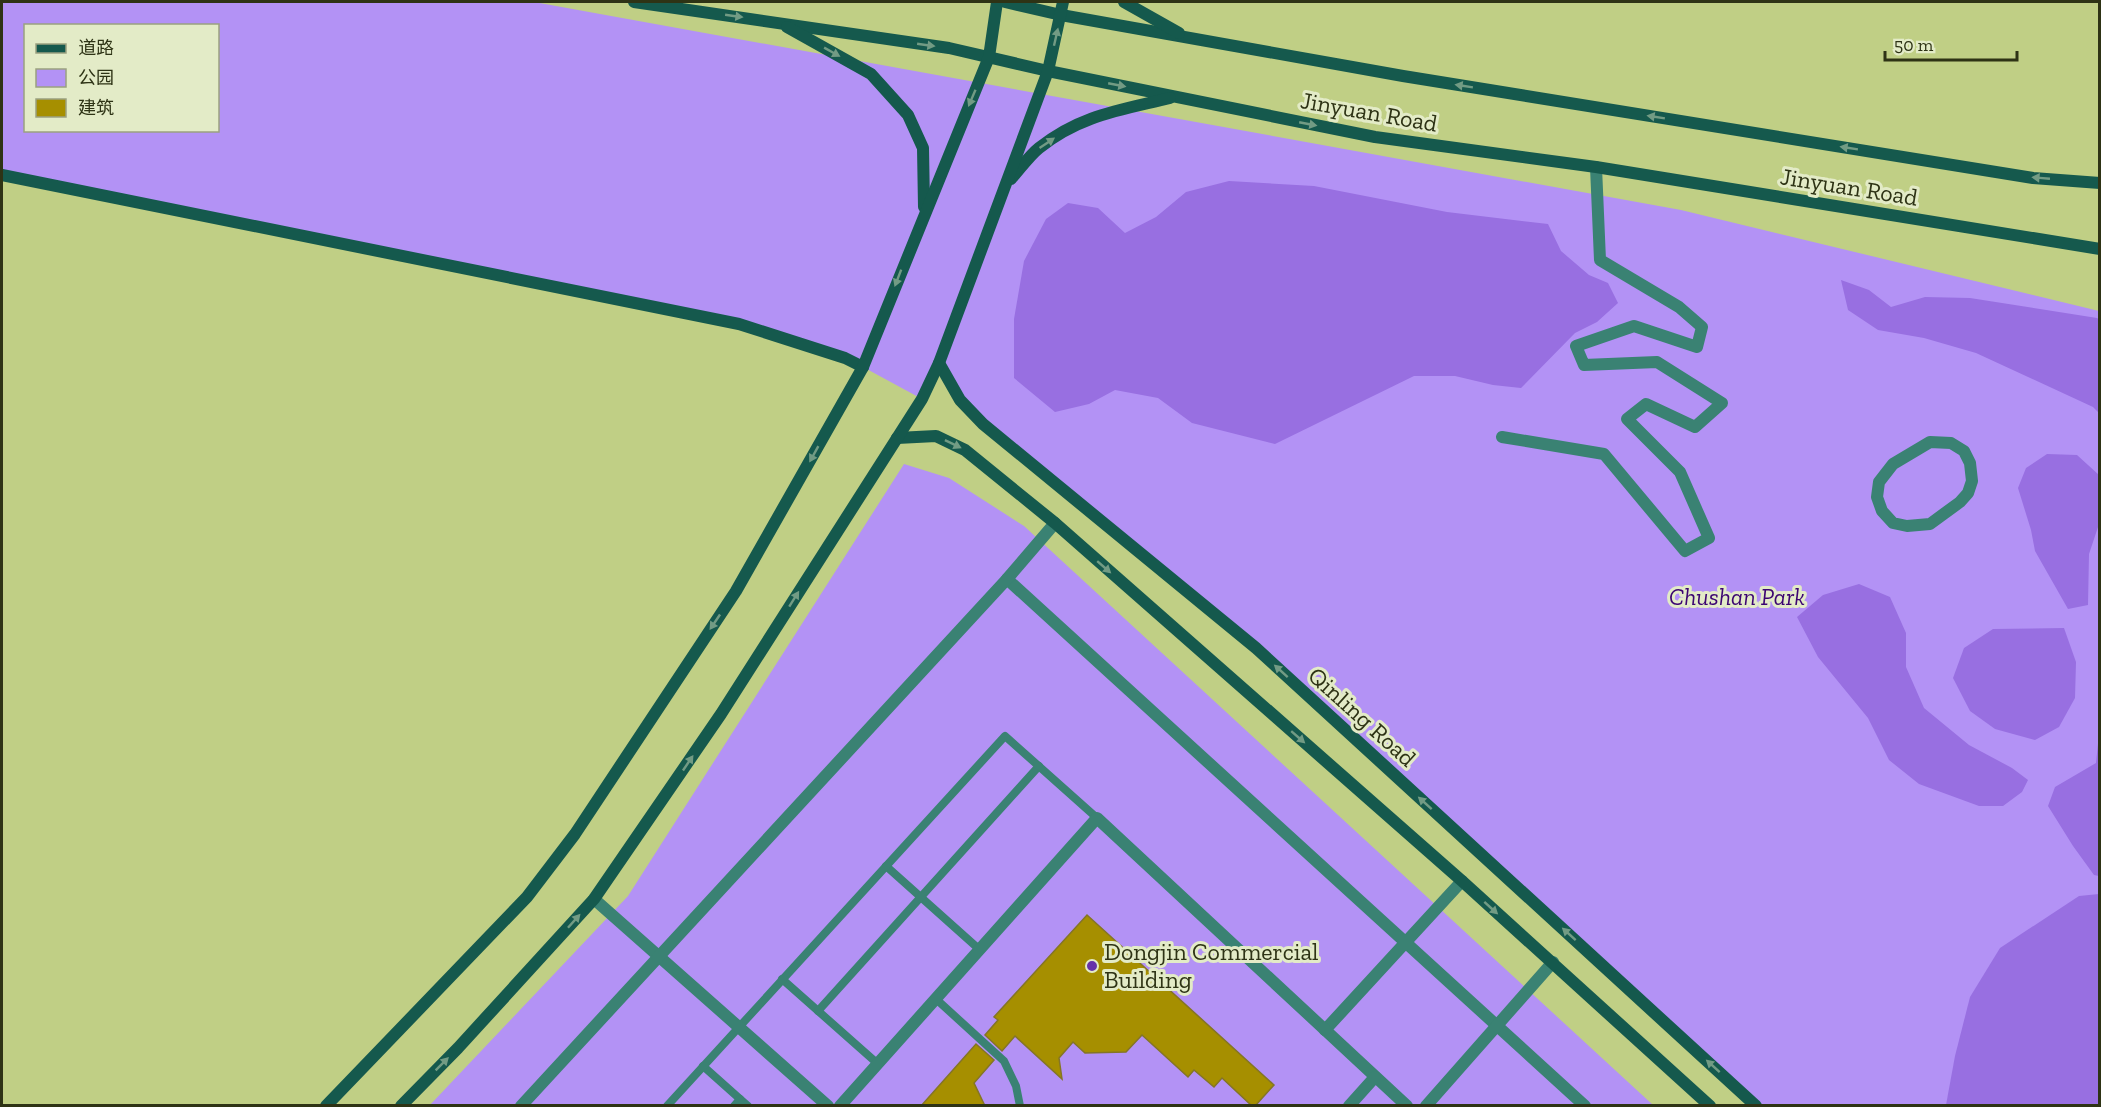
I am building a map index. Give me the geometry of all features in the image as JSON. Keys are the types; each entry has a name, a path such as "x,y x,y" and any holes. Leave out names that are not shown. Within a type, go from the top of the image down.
{"main road":[{"name":"Jinyuan Road","path":"634,2 949,48 1048,71 1375,137 1596,167 2100,249"},
{"path":"326,1106 527,897 575,834 736,591 863,367 989,57 997,2"},
{"name":"Jinyuan Road","path":"1005,2 1061,15 1415,78 2021,176 2100,183"},
{"path":"401,1106 458,1048 594,899 721,714 922,399 939,363 1048,71 1063,2"},
{"path":"1124,2 1188,38"},
{"path":"781,23 871,74 908,115 922,148 924,213"},
{"path":"1006,184 1038,149 1064,131 1093,116 1175,97"},
{"path":"2,175 739,324 845,358 863,367"},
{"name":"Qinling Road","path":"939,363 960,400 983,424 1256,648 1756,1106"},
{"path":"897,438 936,436 965,450 1055,523 1462,881 1710,1106"}],"street":[{"path":"1502,437 1604,454 1685,550 1709,537 1680,472 1627,419 1646,404 1695,427 1722,403 1657,362 1584,365 1576,346 1634,326 1697,347 1702,327 1679,307 1599,260 1596,167"},
{"path":"1930,442 1951,443 1964,451 1970,463 1972,482 1968,493 1960,502 1930,524 1907,526 1893,523 1881,512 1877,497 1879,482 1893,464 1930,442"},
{"path":"521,1106 1007,579 1055,523"},
{"path":"1007,579 1406,940 1497,1027 1585,1106"},
{"path":"840,1106 1097,818 1407,1106"},
{"path":"1325,1030 1462,881"},
{"path":"594,899 828,1106"},
{"path":"1426,1106 1553,962"},
{"path":"1349,1106 1375,1077"}],"lane":[{"path":"667,1106 1005,736 1097,818"},
{"path":"818,1011 1039,766"},
{"path":"886,866 980,950"},
{"path":"782,979 878,1064"},
{"path":"936,999 1004,1061 1016,1086 1020,1106"},
{"path":"703,1066 737,1102 748,1106"}],"green space":[{"name":"Chushan Park","path":"2,2 534,2 1681,210 2099,311 2099,1105 1756,1105 1256,648 983,424 940,364 922,399 863,367 739,324 2,175"},
{"path":"904,464 949,478 1024,526 1653,1105 429,1106 628,896"}],"shaded area":[{"path":"1229,181 1314,186 1447,212 1548,224 1561,251 1589,275 1608,283 1618,303 1597,322 1575,333 1521,388 1493,385 1455,376 1414,376 1275,444 1192,423 1158,398 1115,390 1089,404 1055,412 1014,378 1014,319 1024,261 1046,219 1068,203 1098,208 1125,233 1156,217 1186,192"},
{"path":"1841,280 1869,290 1891,307 1925,297 1970,298 2097,318 2100,320 2099,413 2093,407 1976,353 1924,338 1878,330 1848,310"},
{"path":"2047,454 2077,455 2099,475 2099,524 2089,554 2088,605 2068,609 2035,551 2018,488 2026,468"},
{"path":"1859,584 1890,597 1906,633 1906,667 1924,708 1969,745 2012,768 2028,780 2022,792 2003,806 1979,806 1919,784 1889,760 1868,718 1818,657 1797,617 1823,595"},
{"path":"2064,628 2076,662 2075,698 2059,727 2035,740 1995,729 1970,711 1953,678 1964,648 1993,629"},
{"path":"2099,734 2099,876 2094,875 2048,806 2055,787 2096,763"},
{"path":"2099,894 2099,1105 1946,1105 1955,1056 1970,997 2000,948 2079,896"}],"building":[{"name":"Dongjin Commercial Building","path":"1087,915 1274,1085 1255,1106 1252,1106 1222,1078 1214,1087 1194,1070 1188,1077 1142,1035 1126,1052 1085,1053 1073,1042 1059,1058 1062,1079 1015,1036 1002,1051 985,1035 998,1020 994,1017"},
{"path":"976,1044 994,1060 974,1083 985,1106 921,1106"}],"place":[{"name":"Dongjin Commercial Building","path":"1092,966"}]}
